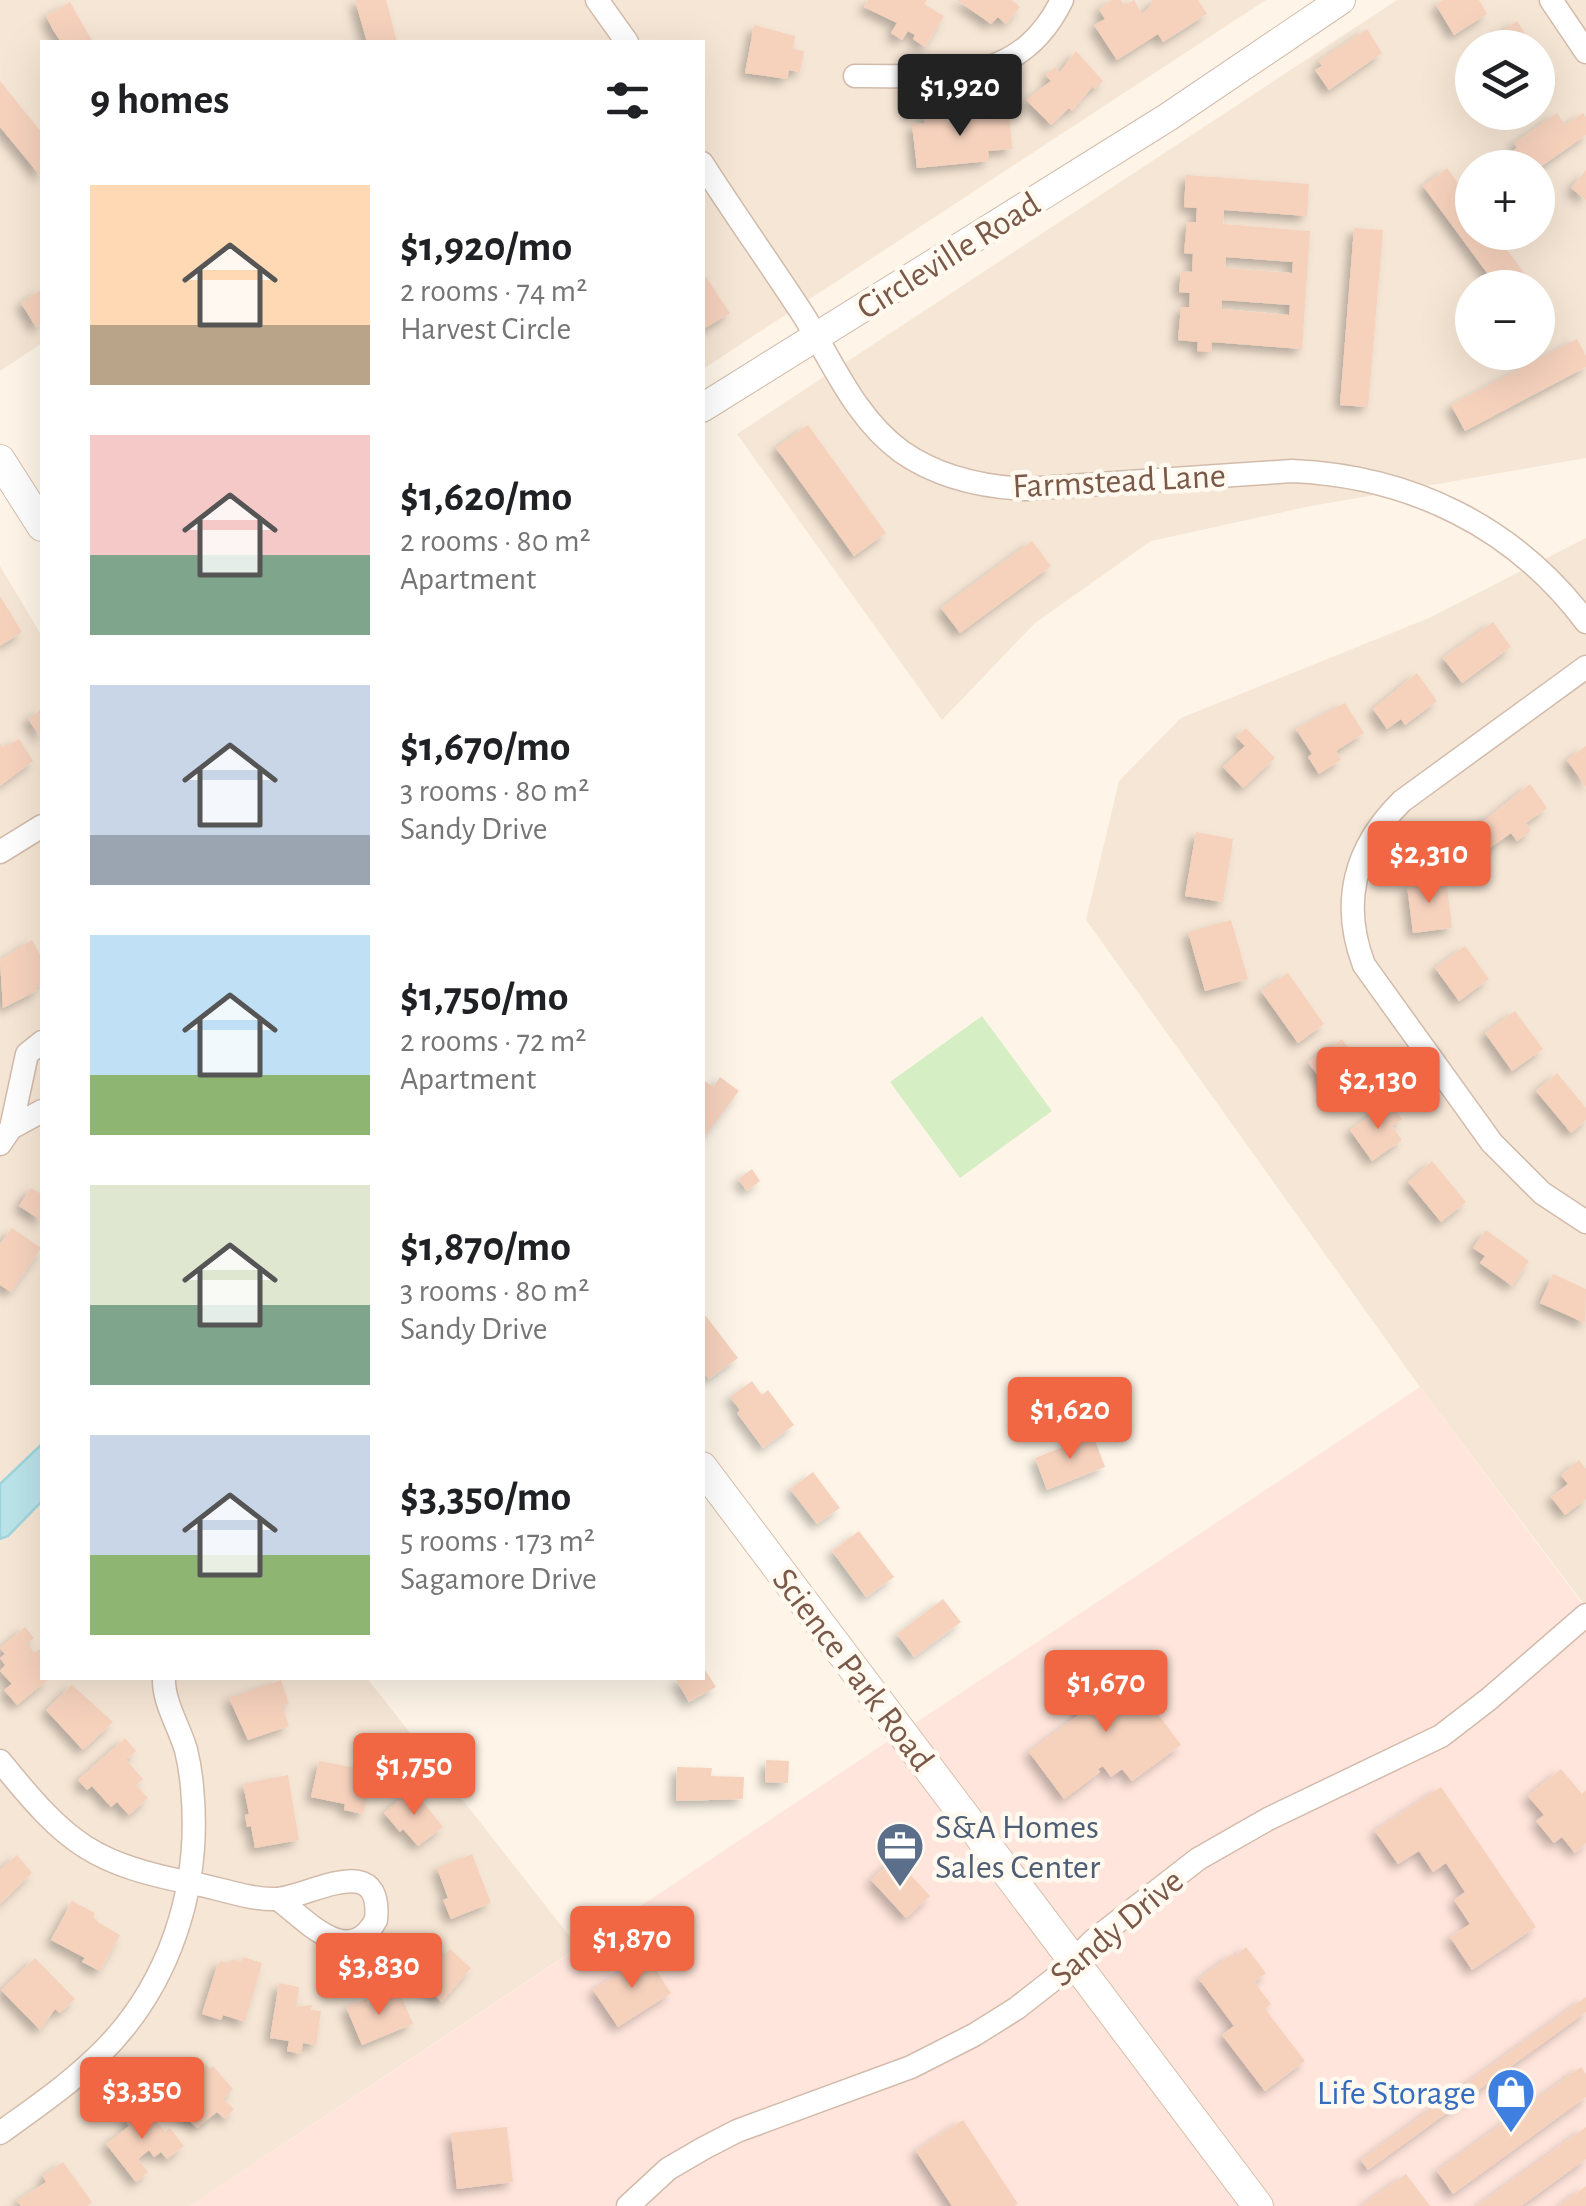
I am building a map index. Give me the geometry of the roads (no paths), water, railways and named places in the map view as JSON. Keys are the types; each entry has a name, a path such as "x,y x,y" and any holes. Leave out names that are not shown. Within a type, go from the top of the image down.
{"main road":[{"path":"0,460 40,523"},
{"name":"Science Park Road","path":"705,1471 1258,2206"}],"street":[{"path":"597,0 626,40"},
{"path":"855,76 938,77 994,67 1036,39 1062,0"},
{"name":"Circleville Road","path":"705,406 1168,117 1342,0"},
{"path":"1551,0 1586,52"},
{"name":"Farmstead Lane","path":"705,168 858,406 902,452 946,474 996,487 1292,471 1330,472 1370,480 1454,508 1487,528 1552,581 1586,622"},
{"path":"1586,667 1414,792 1384,819 1358,864 1352,890 1356,942 1372,977 1492,1143 1542,1192 1586,1222"},
{"path":"0,852 40,827"},
{"path":"5,1136 26,1054 40,1044"},
{"path":"5,1136 40,1112"},
{"name":"Sandy Drive","path":"628,2206 668,2168 737,2131 911,2067 974,2036 1017,2008 1178,1874 1235,1836 1441,1736 1586,1615"},
{"path":"0,2134 78,2074 119,2034 163,1967 182,1916 195,1816 192,1781 186,1750 157,1682"},
{"path":"0,1761 43,1813 82,1847 127,1869 278,1899"}],"water":[{"path":"40,1446 40,1503 8,1536 0,1539 0,1484"}],"place":[{"name":"S&A Homes Sales Center","path":"900,1888"},
{"name":"Life Storage","path":"1511,2134"}]}
